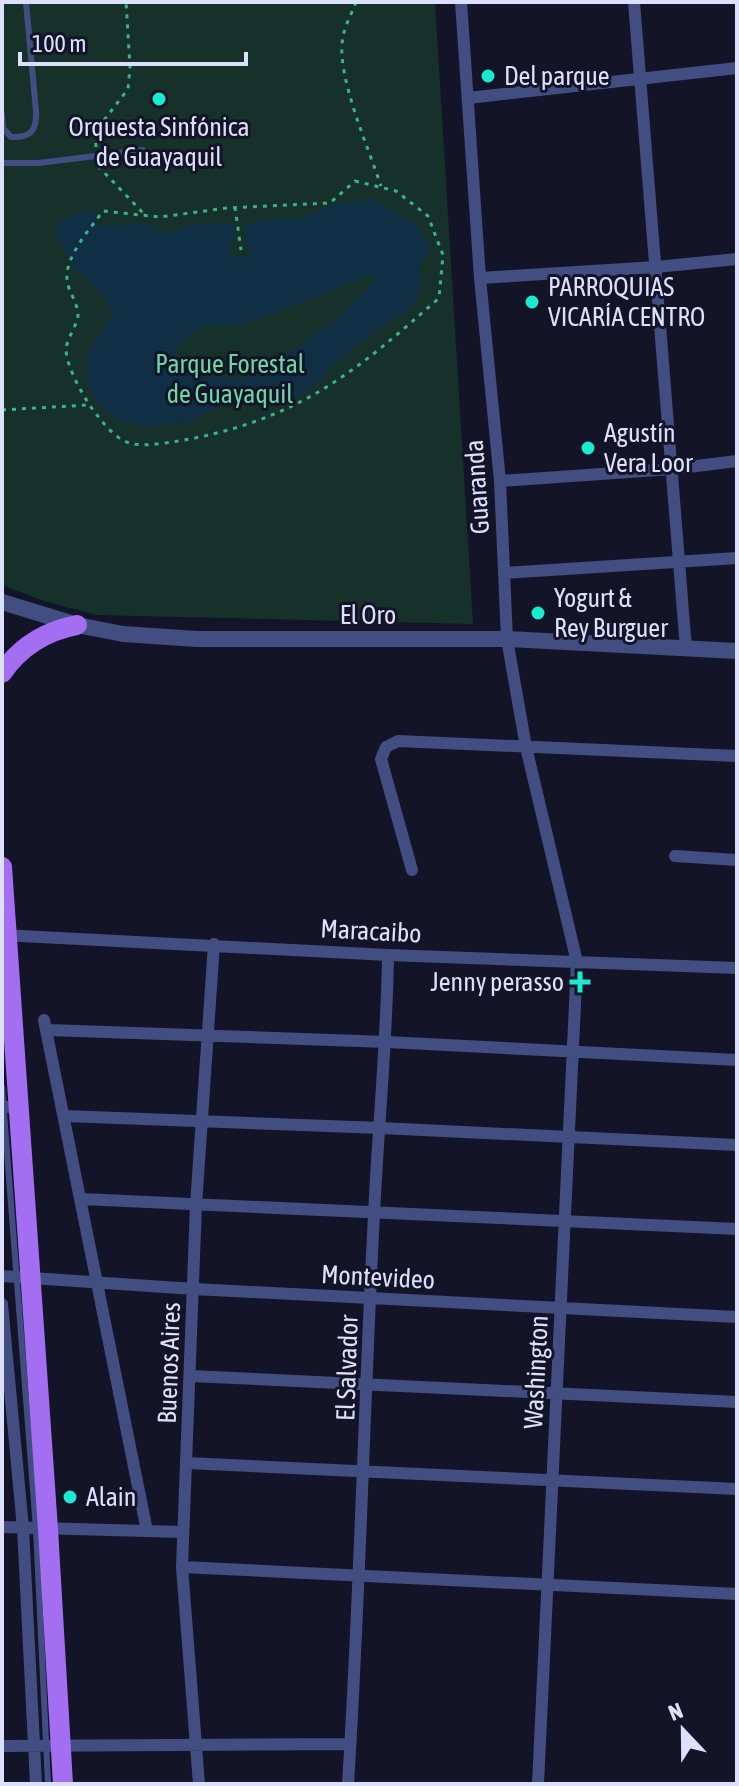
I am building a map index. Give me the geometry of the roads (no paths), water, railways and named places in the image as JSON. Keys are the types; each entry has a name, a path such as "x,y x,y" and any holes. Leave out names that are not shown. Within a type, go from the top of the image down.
{"main road":[{"path":"2,673 33,642 49,633 77,625"},
{"path":"2,867 8,1107 23,1277 46,1746 63,1784"}],"street":[{"name":"Guaranda","path":"461,2 480,278 500,481 507,639 526,747 577,962"},
{"path":"634,2 686,649"},
{"path":"468,98 737,68"},
{"path":"480,278 737,259"},
{"path":"500,481 672,469 737,461"},
{"path":"504,573 737,558"},
{"name":"El Oro","path":"2,602 77,625 123,634 197,639 507,639 737,651"},
{"path":"412,870 381,759 386,747 398,741 737,756"},
{"path":"675,856 737,860"},
{"name":"Maracaibo","path":"4,934 388,955 737,968"},
{"name":"Buenos Aires","path":"199,1784 182,1532 196,1205 214,944"},
{"name":"El Salvador","path":"348,1784 365,1471 374,1213 387,1042 388,955"},
{"name":"Washington","path":"538,1784 577,962"},
{"path":"147,1531 46,1025 737,1060"},
{"path":"65,1116 737,1145"},
{"path":"82,1199 737,1229"},
{"name":"Montevideo","path":"2,1276 98,1284 737,1317"},
{"path":"2,1304 36,1529"},
{"path":"191,1376 737,1402"},
{"path":"187,1463 737,1489"},
{"path":"2,1527 182,1532"},
{"path":"182,1567 737,1594"},
{"path":"2,1746 350,1744"},
{"path":"36,1784 46,1746"}],"lane":[{"path":"2,114 3,128 11,137 24,138 33,132 37,123 26,2"},
{"path":"2,163 39,163 143,150"},
{"path":"2,1087 8,1107"},
{"path":"46,1746 48,1784"}],"water":[{"path":"374,198 414,224 431,249 419,267 421,290 406,314 395,317 329,366 323,378 305,393 277,404 218,407 190,422 146,428 115,419 97,404 87,379 87,356 95,339 113,317 106,299 78,271 54,234 61,219 93,209 100,227 149,222 153,231 175,231 198,223 231,223 236,232 228,250 241,259 250,254 244,238 245,225 266,219 302,218 331,205","holes":["370,274 374,282 334,321 297,348 262,362 253,374 243,378 200,376 170,362 181,344 203,327 241,324"]}],"place":[{"name":"Del parque","path":"488,76"},
{"name":"Orquesta Sinfónica de Guayaquil","path":"159,99"},
{"name":"PARROQUIAS VICARÍA CENTRO","path":"532,302"},
{"name":"Agustín Vera Loor","path":"588,448"},
{"name":"Yogurt & Rey Burguer","path":"538,613"},
{"name":"Jenny perasso","path":"580,982"},
{"name":"Alain","path":"70,1497"}],"park label":[{"name":"Parque Forestal de Guayaquil","path":"230,379"}]}
